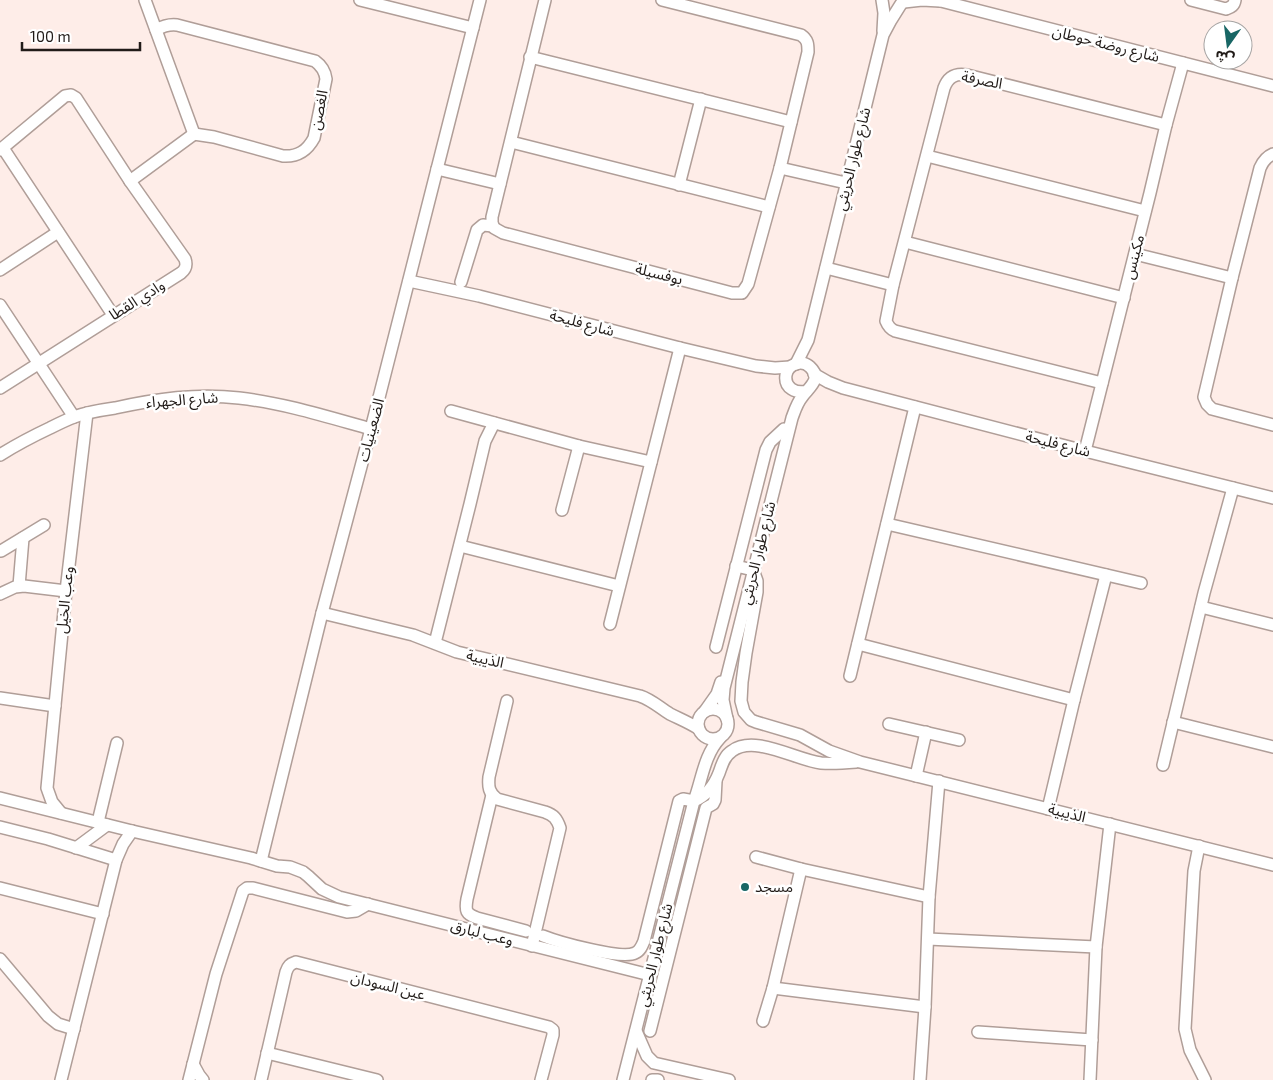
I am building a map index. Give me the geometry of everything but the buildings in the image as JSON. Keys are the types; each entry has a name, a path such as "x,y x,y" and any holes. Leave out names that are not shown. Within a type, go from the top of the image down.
{"street":[{"path":"130,181 194,134 145,0"},
{"path":"360,0 473,28"},
{"name":"الضعينيات","path":"261,861 322,613 371,429 480,0"},
{"path":"461,282 477,230 483,225 493,226 492,217 545,0"},
{"name":"بوفسيلة","path":"493,226 503,233 742,293 748,284 780,168 808,52 808,44 806,38 801,35 662,0"},
{"name":"شارع روضة حوطان","path":"882,0 896,6 904,2 938,1 1273,86"},
{"name":"شارع طوار الحريثي","path":"813,371 808,356 808,340 883,36 884,13 882,0"},
{"path":"1192,0 1226,8 1231,8 1235,0"},
{"name":"شارع طوار الحريثي","path":"883,36 891,20 904,2"},
{"name":"الغصن","path":"156,30 162,26 177,25 315,61 322,67 325,75 326,79 314,138 305,151 298,155 283,156 214,137 194,134"},
{"path":"530,57 791,122"},
{"name":"مكينس","path":"1085,451 1183,63"},
{"name":"الصرفة","path":"1102,383 895,331 886,321 893,285 944,88 952,76 960,74 1166,125"},
{"name":"وادي القطا","path":"0,388 38,362 181,273 186,267 185,259 130,181 76,98 71,95 64,96 1,149"},
{"path":"679,185 701,99"},
{"path":"511,142 769,207"},
{"path":"1,149 113,315"},
{"path":"1273,154 1262,162 1260,168 1204,397 1212,410 1273,426"},
{"path":"927,156 1145,211"},
{"path":"780,168 846,183"},
{"path":"437,169 500,184"},
{"path":"0,270 58,232"},
{"path":"905,242 1124,298"},
{"path":"1135,254 1232,278"},
{"path":"826,268 893,285"},
{"name":"شارع فليحة","path":"408,281 479,296 756,366 774,368 793,365"},
{"path":"0,305 74,417"},
{"name":"شارع طوار الحريثي","path":"793,365 808,340"},
{"path":"610,624 680,348"},
{"path":"804,364 813,371 814,382 808,390 796,392 787,384 786,374 793,365 804,364"},
{"name":"شارع فليحة","path":"756,366 787,384"},
{"name":"شارع فليحة","path":"813,371 828,382 843,388 1273,498"},
{"name":"شارع طوار الحريثي","path":"727,719 724,688 784,429 789,404 787,384"},
{"name":"شارع فليحة","path":"808,390 827,387 843,388"},
{"name":"شارع طوار الحريثي","path":"705,711 714,700 719,687 792,418 796,406 808,390"},
{"name":"شارع الجهراء","path":"0,455 20,443 74,417 174,397 207,396 239,398 319,414 371,429"},
{"path":"850,676 916,407"},
{"path":"451,411 579,446 651,462"},
{"name":"وعب الخيل","path":"47,788 66,591 87,413"},
{"path":"435,643 485,441 494,423"},
{"path":"716,647 766,450 770,442 784,429"},
{"path":"562,510 579,446"},
{"path":"1162,766 1201,607 1233,488"},
{"path":"887,524 1141,583"},
{"path":"1,552 44,525"},
{"path":"19,586 23,538"},
{"path":"460,546 619,586"},
{"path":"736,566 751,569"},
{"name":"الذيبية","path":"751,569 757,580 757,586 742,682 741,702 744,712 751,720 806,738 829,751 860,762 1273,865"},
{"path":"1048,808 1106,575"},
{"path":"0,594 8,589 19,586 66,591"},
{"path":"1201,607 1273,625"},
{"name":"الذيبية","path":"322,613 413,635 457,652 661,701 685,713 694,714 705,711"},
{"path":"858,644 1074,700"},
{"path":"0,698 55,706"},
{"name":"الذيبية","path":"649,699 699,731"},
{"path":"507,701 489,777 489,790 497,800 553,815 558,820 560,828 532,946"},
{"path":"718,710 727,719 726,732 720,738 707,738 699,731 699,718 705,711 718,710"},
{"path":"1173,722 1273,747"},
{"path":"889,724 959,740"},
{"name":"شارع طوار الحريثي","path":"694,801 695,784 703,744 699,731"},
{"path":"916,776 926,732"},
{"name":"شارع طوار الحريثي","path":"623,1080 694,801 710,750 720,738"},
{"path":"76,848 102,824 117,743"},
{"name":"الذيبية","path":"671,831 679,801 683,799 694,801 699,799 716,781 726,756 734,749 744,745 786,752 815,762 860,762"},
{"path":"826,763 829,759 829,751"},
{"path":"650,1031 706,808 713,804 715,800 716,781"},
{"path":"920,1080 929,897 939,781"},
{"path":"32,806 43,796 47,788"},
{"path":"47,788 52,802 61,814"},
{"path":"492,795 467,899 467,912 477,918 526,931"},
{"name":"وعب لبارق","path":"0,798 261,861 277,866 292,875 317,885 333,895 650,975"},
{"path":"1090,1080 1096,947 1110,824"},
{"path":"0,827 116,860"},
{"path":"61,1080 116,860 123,844 132,831"},
{"path":"543,936 584,949 631,955 637,953 644,941 671,831 685,834"},
{"path":"1199,846 1194,871 1185,1028 1190,1050 1205,1080"},
{"path":"756,857 801,869 929,897"},
{"path":"663,865 677,868"},
{"path":"763,1021 773,988 801,869"},
{"path":"0,888 103,914"},
{"path":"189,1080 216,974 243,891 247,888 253,888 346,912 356,911 368,904"},
{"path":"928,939 1096,947"},
{"path":"0,959 48,1016 58,1024 74,1029"},
{"name":"عين السودان","path":"261,1080 287,967 296,962 549,1027 553,1030 553,1035 541,1080"},
{"path":"773,988 925,1007"},
{"path":"636,1031 651,1061 729,1080"},
{"path":"978,1032 1092,1040"},
{"path":"267,1053 372,1079"},
{"path":"193,1064 203,1080"},
{"path":"652,1080 658,1080"}],"place":[{"name":"مسجد","path":"745,887"}]}
